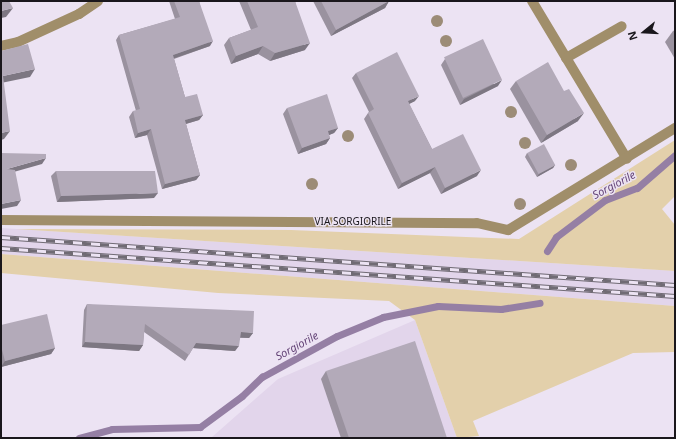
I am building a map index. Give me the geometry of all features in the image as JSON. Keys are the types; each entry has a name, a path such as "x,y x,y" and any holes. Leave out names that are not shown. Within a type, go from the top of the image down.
{"street":[{"path":"1,46 25,39 79,14 98,1"},
{"path":"532,1 627,160"},
{"path":"566,58 622,26"},
{"name":"VIA SORGIORILE","path":"1,220 477,223 508,230 627,160 675,128"}],"shaded area":[{"path":"675,140 675,196 662,209 675,225 675,271 16,229 291,230 519,239"},
{"path":"1,228 675,271 675,306 1,254"},
{"path":"1,254 675,306 675,352 633,353 473,421 479,436 457,438 415,320 389,301 218,293 1,273"},
{"path":"415,320 457,438 118,438 212,437 278,379"}],"building":[{"path":"1,1 9,1 13,8 1,11"},
{"path":"174,1 199,1 213,41 173,55 185,97 197,94 203,115 185,120 200,175 165,184 151,129 138,133 133,111 140,109 119,35 180,17"},
{"path":"247,1 295,1 310,43 275,53 263,46 236,56 229,38 258,27"},
{"path":"321,1 389,1 336,30"},
{"path":"483,39 502,80 463,98 444,57"},
{"path":"28,44 35,69 3,76 10,131 1,133 1,51"},
{"path":"397,52 419,96 408,101 432,149 463,134 481,170 445,188 435,167 402,183 368,113 374,109 356,73"},
{"path":"548,62 564,91 569,89 584,113 547,135 516,81"},
{"path":"327,94 338,128 328,131 330,138 302,148 287,108"},
{"path":"544,144 555,165 538,174 527,153"},
{"path":"1,153 46,154 46,158 7,169 15,170 21,200 1,204"},
{"path":"56,171 155,171 158,193 61,196"},
{"path":"87,304 254,311 253,333 241,332 239,346 196,343 189,355 145,324 143,345 85,342"},
{"path":"47,314 55,348 5,361 1,346 1,325"},
{"path":"415,341 447,438 349,438 326,371"}],"waterway":[{"name":"Sorgiorile","path":"547,251 556,237 605,200 637,188 675,155"},
{"name":"Sorgiorile","path":"79,438 112,429 200,427 242,396 262,377 337,336 383,317 438,306 501,309 540,303"}],"railway":[{"path":"1,237 675,285"},
{"path":"1,248 675,296"}]}
